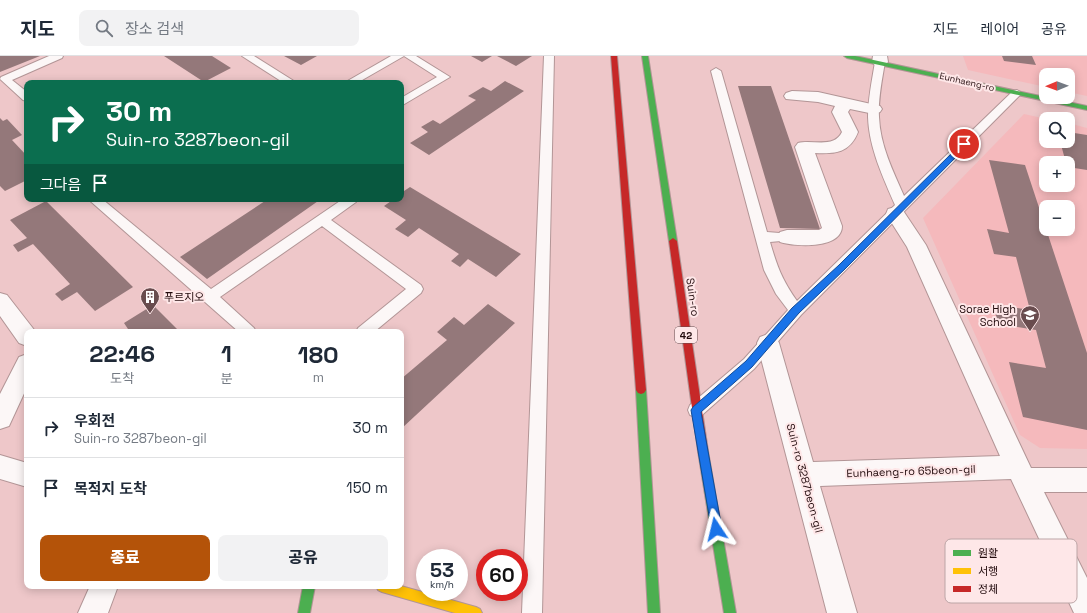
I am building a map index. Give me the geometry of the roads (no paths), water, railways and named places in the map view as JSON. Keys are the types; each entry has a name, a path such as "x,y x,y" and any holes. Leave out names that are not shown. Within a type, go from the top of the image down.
{"main road":[{"path":"614,56 641,396 654,613"},
{"name":"Suin-ro","path":"645,56 696,410 730,613"},
{"name":"Eunhaeng-ro","path":"847,56 880,59 1017,93 1087,108"},
{"path":"304,613 308,589"},
{"path":"392,589 476,613"}],"street":[{"path":"792,96 818,97 874,109"},
{"path":"787,237 821,237 832,232 832,226 804,146 835,147 843,145 848,140 850,132 840,112 845,103"},
{"path":"898,210 916,245 1021,474 1053,539"},
{"path":"0,301 24,331"},
{"name":"Suin-ro 3287beon-gil","path":"768,343 842,613"},
{"path":"0,418 24,370"},
{"path":"0,467 24,474"},
{"name":"Eunhaeng-ro 65beon-gil","path":"804,474 1021,474 1087,480"},
{"path":"93,613 103,589"},
{"path":"1077,589 1087,610"}],"lane":[{"path":"24,96 3,80 58,56"},
{"path":"247,56 287,80"},
{"path":"355,80 399,56"},
{"path":"404,102 445,77 409,56"},
{"path":"532,613 549,56"},
{"path":"880,59 874,109 874,125 898,210"},
{"path":"716,71 771,270 781,290 796,311"},
{"path":"696,410 749,364 796,311 1017,93"},
{"path":"98,202 246,329"},
{"path":"210,297 348,202"},
{"path":"322,220 416,289 367,329"},
{"path":"762,237 787,237"}],"place":[{"name":"푸르지오","path":"150,314"},
{"name":"Sorae High School","path":"1030,332"}]}
